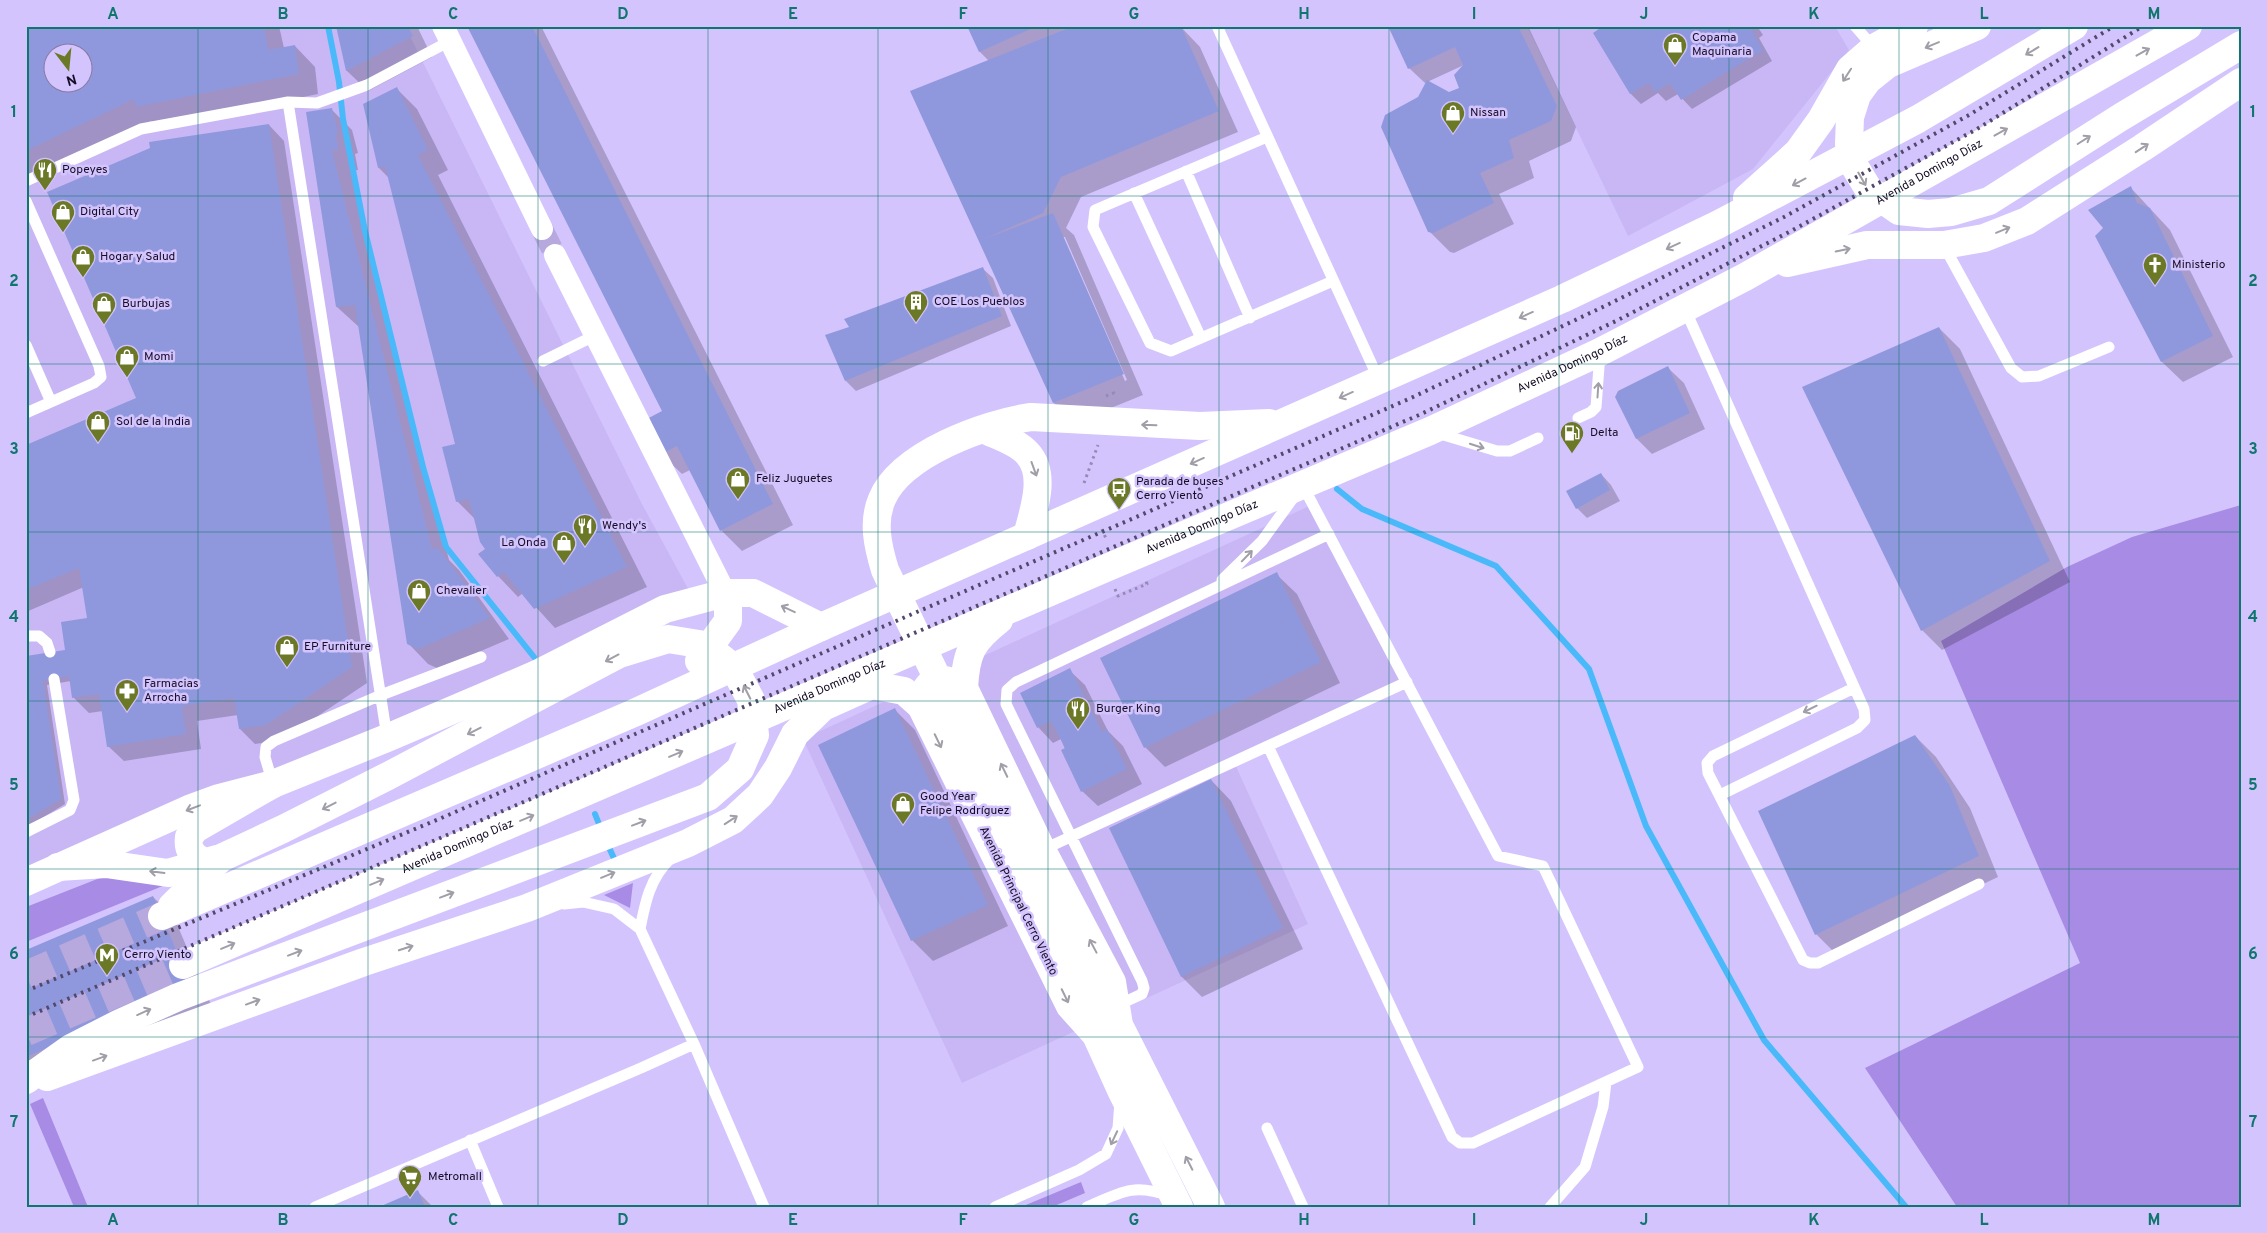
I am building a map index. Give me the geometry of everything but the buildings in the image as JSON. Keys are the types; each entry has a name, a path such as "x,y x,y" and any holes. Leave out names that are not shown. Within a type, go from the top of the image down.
{"main road":[{"path":"1717,225 1798,152 1821,120 1850,69 1874,48 1914,26"},
{"path":"1977,26 1888,64 1868,80 1857,96 1850,117 1849,144 1855,167 1869,190 1882,201 1899,211 1928,214 1951,212 1989,201 2241,44"},
{"path":"213,860 162,916 634,713 821,627 1562,300 1717,225 1918,119 2074,26"},
{"name":"Avenida Domingo Díaz","path":"183,965 1302,484 1430,431 1600,352 1746,277 2188,26"},
{"path":"2194,74 2241,36"},
{"path":"1746,277 1792,262 1867,245 1944,245 1984,238 2028,221 2241,82"},
{"path":"1110,1022 1081,975 954,691 885,570 877,542 877,520 882,498 899,474 921,457 954,439 1010,420 1031,417 1200,426 1285,422"},
{"path":"985,430 1029,454 1037,475 1038,492 1027,536"},
{"path":"213,860 194,857 189,850 189,836 195,829 274,784 537,674 665,609 725,593 753,593 821,627"},
{"path":"634,713 703,659 728,621 728,605 725,593"},
{"path":"26,1084 364,962 527,908 688,843 733,820 760,795 778,768 795,734 823,707 978,636 1013,608"},
{"path":"954,691 978,636"},
{"path":"26,1080 71,1048 178,997 708,797 740,769 755,735 751,700 734,668 705,645 668,638 619,654 517,709 247,846 213,860 168,873 106,864 58,867"},
{"path":"872,685 904,691 921,706 926,688 935,680 946,679 954,691"},
{"name":"Avenida Principal Cerro Viento","path":"954,691 1112,982 1110,1022 1121,1090 1177,1202"},
{"name":"Avenida Principal Cerro Viento","path":"921,706 1070,1006 1110,1022 1211,1207"},
{"path":"26,882 189,809 219,798 274,784"},
{"path":"247,846 369,827"}],"street":[{"path":"447,34 542,230"},
{"path":"555,255 594,336 725,593"}],"lane":[{"path":"1217,26 1379,380"},
{"path":"1855,26 1874,48"},
{"path":"26,181 141,129 288,102 317,103 366,86 447,34"},
{"path":"288,102 387,738"},
{"path":"1267,137 1095,210 1093,227 1150,343 1171,352 1333,281"},
{"path":"1186,172 1250,318"},
{"path":"1134,193 1201,338"},
{"path":"26,201 99,366 101,377 94,383 26,413"},
{"path":"1944,245 2011,368 2022,377 2039,376 2109,347"},
{"path":"1684,308 1864,709 1865,720 1857,728 1720,795"},
{"path":"543,360 594,336"},
{"path":"26,345 52,402"},
{"path":"1578,418 1591,412 1596,407 1600,352"},
{"path":"1430,431 1497,451 1510,451 1538,438"},
{"path":"1268,746 1452,1137 1460,1143 1473,1143 1638,1067 1543,866 1498,856 1302,484"},
{"path":"1211,589 1238,566 1262,541 1284,514 1302,484"},
{"path":"1110,1022 1142,994 1144,988 1006,704 1007,690 1016,682 1328,534"},
{"path":"26,636 39,636 47,643 50,652"},
{"path":"274,784 265,757 266,748 270,744 381,695 481,657"},
{"path":"26,832 70,810 74,800 54,679"},
{"path":"1042,850 1407,682"},
{"path":"1854,688 1713,756 1706,763 1708,773 1803,960 1818,964 1979,884"},
{"path":"640,929 647,894 661,868 688,843"},
{"path":"527,908 584,902 614,909 640,929 694,1044 764,1207"},
{"path":"315,1207 694,1044"},
{"path":"1550,1207 1585,1167 1603,1107 1606,1082"},
{"path":"995,1207 1080,1170 1106,1154 1118,1128 1121,1090"},
{"path":"1267,1128 1303,1207"},
{"path":"470,1140 498,1207"},
{"path":"1086,1207 1123,1192 1136,1189 1150,1189 1177,1202"}],"path":[{"path":"1125,593 1148,584 1145,578 1136,582"}],"shaded area":[{"path":"26,26 405,26 642,504 691,594 26,888"},
{"path":"1527,26 1835,26 1849,50 1753,169 1628,236"},
{"path":"1318,502 1402,684 1234,762 1308,924 962,1083 803,739"},
{"path":"2241,505 2241,1207 1957,1207 1865,1068 2080,963 1941,641 2067,567 2132,537"},
{"path":"110,874 170,883 26,942 26,907"},
{"path":"633,883 630,908 604,895"},
{"path":"43,1098 88,1207 74,1207 30,1104"},
{"path":"1081,1182 1085,1193 1052,1207 1021,1207"}],"waterway":[{"path":"328,26 339,82 343,119 365,231 423,467 446,547 534,657"},
{"path":"1337,489 1362,509 1496,566 1589,669 1646,826 1764,1040 1906,1207"},
{"path":"595,814 601,829"},
{"path":"607,843 617,865"}],"tunnel":[{"path":"542,229 555,255"},
{"path":"26,975 162,916"},
{"path":"26,1032 183,965"}],"railway":[{"path":"26,991 439,819 1411,398 1609,304 1784,217 1969,115 2114,26"},
{"path":"26,1017 1419,415 1616,321 1791,231 1977,129 2143,26"}],"place":[{"name":"Copama Maquinaria","path":"1675,66"},
{"name":"Nissan","path":"1453,134"},
{"name":"Popeyes","path":"45,191"},
{"name":"Digital City","path":"63,233"},
{"name":"Hogar y Salud","path":"83,278"},
{"name":"Ministerio","path":"2155,286"},
{"name":"COE Los Pueblos","path":"916,323"},
{"name":"Burbujas","path":"104,325"},
{"name":"Momi","path":"127,378"},
{"name":"Sol de la India","path":"98,443"},
{"name":"Delta","path":"1572,454"},
{"name":"Feliz Juguetes","path":"738,500"},
{"name":"Parada de buses Cerro Viento","path":"1119,510"},
{"name":"Wendy's","path":"585,547"},
{"name":"La Onda","path":"564,564"},
{"name":"Chevalier","path":"419,612"},
{"name":"EP Furniture","path":"287,668"},
{"name":"Farmacias Arrocha","path":"127,712"},
{"name":"Burger King","path":"1078,730"},
{"name":"Good Year Felipe Rodríguez","path":"903,825"},
{"name":"Cerro Viento","path":"107,976"},
{"name":"Metromall","path":"410,1198"}]}
